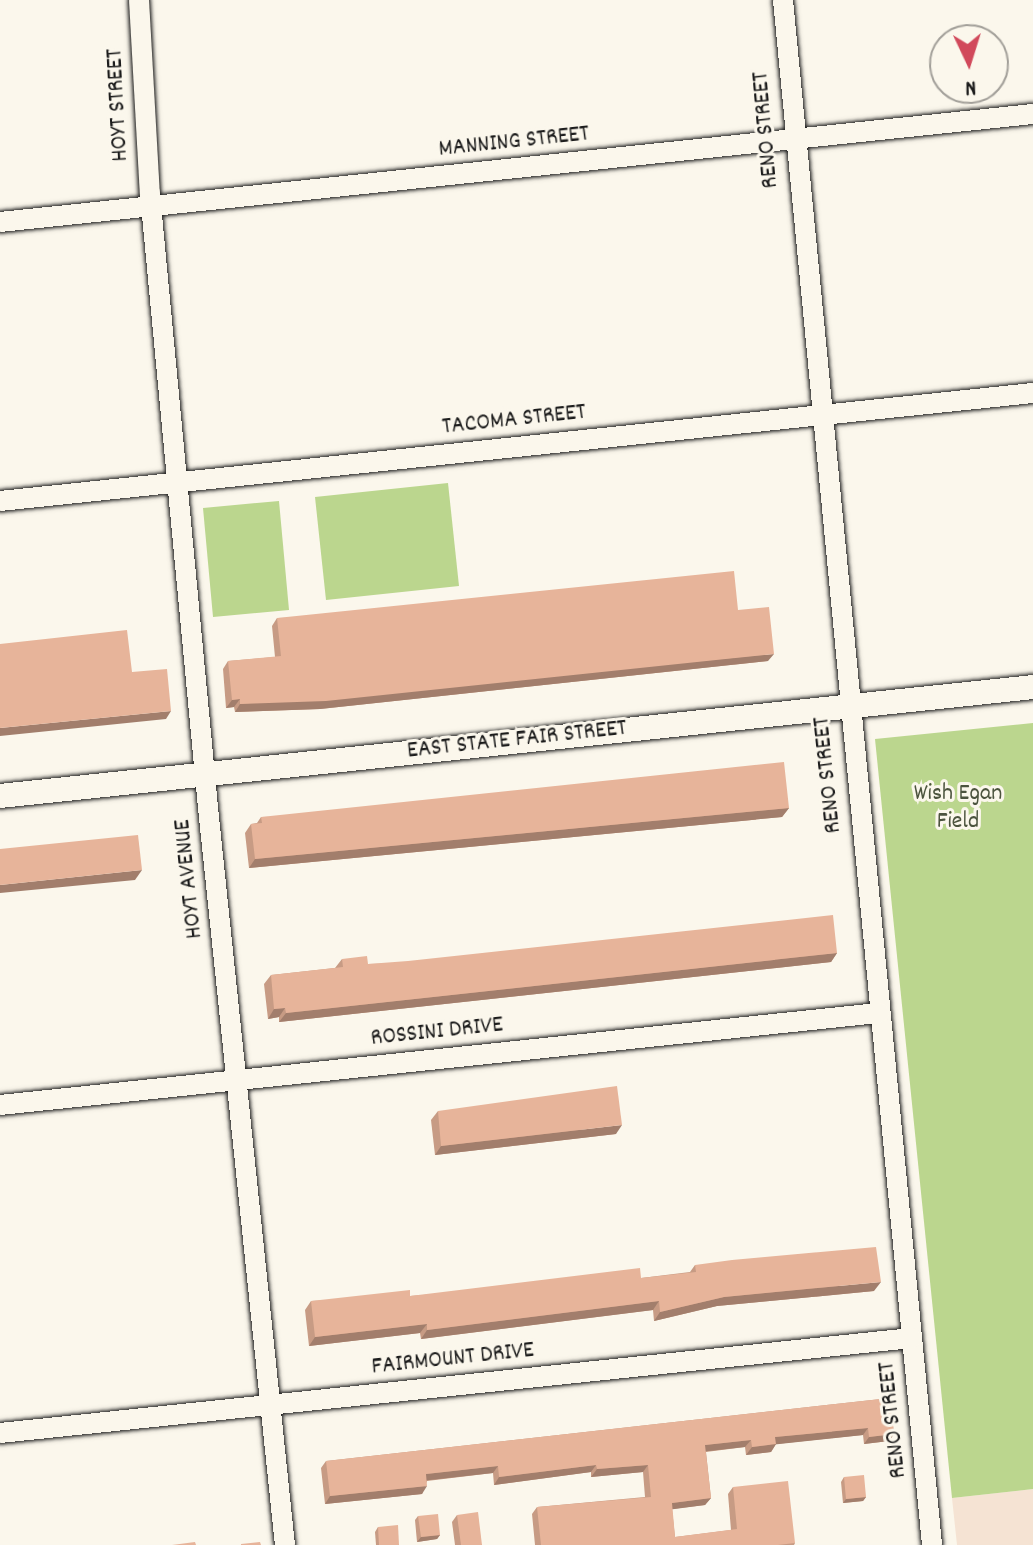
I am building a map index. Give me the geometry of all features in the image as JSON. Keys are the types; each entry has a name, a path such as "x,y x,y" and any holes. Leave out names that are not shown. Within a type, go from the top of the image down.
{"street":[{"name":"HOYT STREET","path":"139,0 152,207"},
{"name":"RENO STREET","path":"783,0 793,140 932,1545"},
{"name":"MANNING STREET","path":"0,222 1033,114"},
{"name":"HOYT AVENUE","path":"152,207 206,775 285,1545"},
{"name":"TACOMA STREET","path":"0,501 1033,393"},
{"name":"EAST STATE FAIR STREET","path":"0,796 1033,687"},
{"name":"ROSSINI DRIVE","path":"0,1105 879,1013"},
{"name":"FAIRMOUNT DRIVE","path":"0,1433 911,1338"}],"shaded area":[{"path":"1033,1489 1033,1545 957,1545 952,1498"}],"green space":[{"path":"448,483 459,586 326,600 315,497"},
{"path":"279,501 289,610 213,617 203,508"},
{"name":"Wish Egan Field","path":"1033,723 1033,1489 952,1498 875,739"}],"building":[{"path":"734,571 738,610 769,607 774,654 326,701 240,704 240,699 232,700 228,661 281,656 277,618"},
{"path":"127,630 132,672 167,669 171,711 0,728 0,644"},
{"path":"784,762 789,808 255,859 251,824 262,823 261,817"},
{"path":"138,835 142,870 0,885 0,849"},
{"path":"833,915 837,953 286,1013 285,1008 274,1009 271,975 343,967 342,959 367,956 368,964 408,961"},
{"path":"617,1086 622,1125 441,1146 438,1111"},
{"path":"876,1247 881,1282 724,1297 660,1312 659,1301 427,1330 427,1324 315,1337 311,1301 410,1290 410,1296 640,1268 641,1278 696,1272 695,1265 732,1260"},
{"path":"890,1398 894,1434 869,1437 868,1428 775,1437 776,1444 752,1447 751,1440 705,1445 711,1498 672,1503 675,1537 737,1529 733,1487 788,1481 795,1543 541,1545 537,1507 651,1497 648,1465 597,1469 596,1465 499,1477 498,1466 426,1474 427,1486 330,1496 326,1461"},
{"path":"864,1475 866,1497 846,1499 844,1477"},
{"path":"478,1512 482,1545 461,1545 457,1515"},
{"path":"438,1514 440,1535 421,1537 418,1516"},
{"path":"398,1525 399,1545 379,1545 378,1527"}]}
